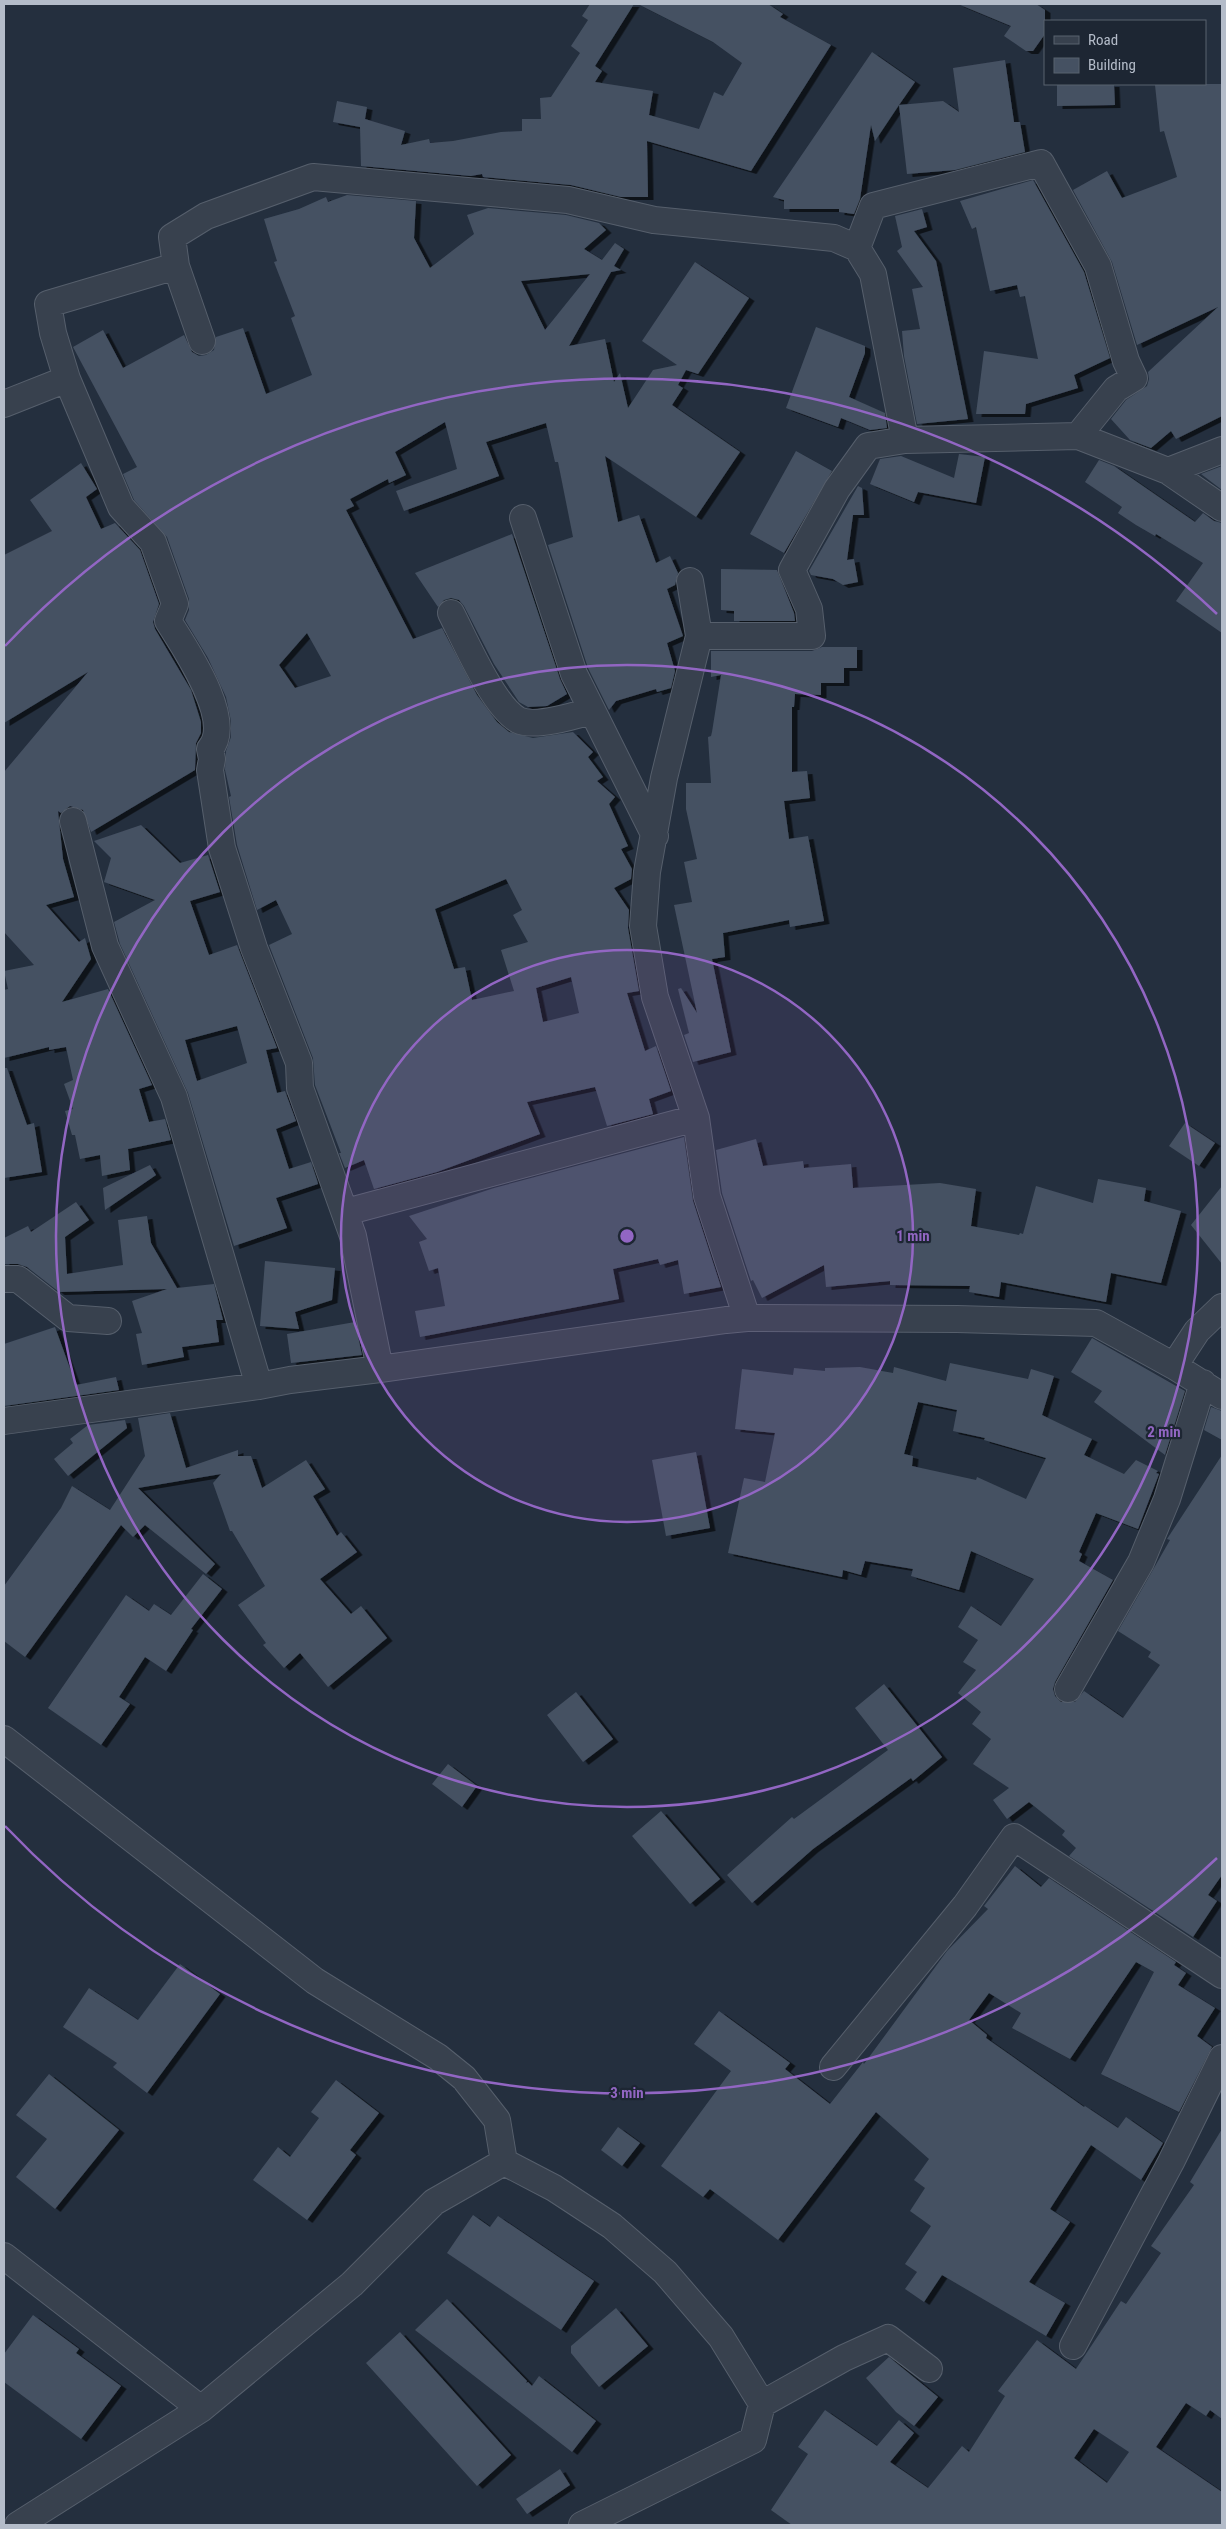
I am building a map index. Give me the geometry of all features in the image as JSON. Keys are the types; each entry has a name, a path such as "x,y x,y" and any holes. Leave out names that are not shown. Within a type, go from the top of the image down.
{"street":[{"path":"857,248 873,206 1041,163 1098,266 1126,361 1134,378 1116,388 1078,436"},
{"path":"202,341 176,266 172,237 206,216 313,176 568,200 654,220 834,238 857,248 873,274 905,440"},
{"path":"176,266 48,304 53,333 67,379 121,507 152,542 174,604 168,621 201,674 217,722 217,741 210,749 212,759 210,770 222,848 254,948 299,1063 300,1088 346,1212 353,1236 380,1369"},
{"path":"4,404 67,379"},
{"path":"699,636 812,636 809,609 792,570 838,489 868,446 905,440 1078,436 1168,472 1222,508"},
{"path":"1168,472 1222,450"},
{"path":"523,518 574,674 590,711 655,836"},
{"path":"690,581 699,636 664,778 647,872 643,926 655,997 696,1118 707,1196 747,1318"},
{"path":"451,613 500,706 520,721 553,722 590,711"},
{"path":"73,821 105,946 174,1098 258,1386"},
{"path":"346,1212 696,1118"},
{"path":"4,1279 18,1279 68,1318 108,1321"},
{"path":"1174,1366 1197,1331 1222,1306"},
{"path":"4,1421 747,1318 1096,1323 1213,1390 1141,1562 1068,1689"},
{"path":"4,1739 315,1981 438,2057 464,2078 497,2120 504,2162"},
{"path":"833,2067 965,1906 1014,1837 1222,1975"},
{"path":"1072,2346 1172,2162 1222,2058"},
{"path":"504,2162 554,2188 612,2226 665,2272 722,2337 762,2404 753,2440 582,2525"},
{"path":"18,2525 201,2409 352,2284 434,2202 504,2162"},
{"path":"4,2256 201,2409"},
{"path":"762,2404 844,2358 888,2338 929,2369"}],"building":[{"path":"590,4 634,4 595,66 602,71 595,82 653,91 649,115 699,129 714,92 723,96 742,63 713,42 638,4 768,4 783,14 780,17 831,45 751,171 647,141 648,197 621,197 571,185 483,177 482,174 471,176 361,166 360,127 333,122 337,101 367,107 365,119 405,131 401,145 429,139 430,143 453,141 501,132 522,131 522,119 541,119 540,98 551,97 580,53 571,46 588,20 582,16"},
{"path":"958,4 1036,4 1045,10 1044,35 1033,51 1026,51 1004,36 1011,26"},
{"path":"872,52 915,82 875,141 871,125 860,199 854,214 839,212 839,209 784,209 784,200 773,197"},
{"path":"1005,60 1014,122 1020,122 1025,152 955,170 907,174 899,105 943,101 959,112 953,68"},
{"path":"1222,84 1222,416 1176,439 1171,431 1151,448 1130,440 1111,419 1126,400 1147,386 1148,372 1218,307 1137,345 1112,262 1073,190 1107,171 1122,198 1177,177 1164,131 1160,132 1155,85"},
{"path":"1057,85 1114,85 1115,105 1057,106"},
{"path":"1033,180 1084,272 1110,358 1074,375 1078,388 1026,404 1025,414 976,414 984,351 1038,359 1025,296 1020,297 1017,285 990,291 976,227 972,229 960,201"},
{"path":"347,195 416,201 414,238 430,268 474,234 467,215 488,208 566,215 599,223 606,230 584,249 602,260 615,243 624,249 614,266 621,270 611,272 569,346 605,339 614,382 620,373 628,408 653,370 677,365 642,341 695,262 749,298 698,374 686,370 678,385 683,388 672,405 740,452 696,517 605,456 618,522 639,515 656,563 670,556 678,573 675,585 667,589 683,636 667,643 675,671 671,688 657,692 656,689 616,701 609,710 588,668 548,545 573,537 558,462 555,462 546,423 486,442 499,476 404,511 396,491 457,469 445,422 395,452 406,475 389,483 388,479 350,499 354,506 346,510 413,639 442,628 477,695 497,722 509,732 533,738 573,732 593,752 588,757 603,777 597,781 615,797 609,804 628,846 621,849 632,869 631,879 614,888 629,910 628,928 639,991 627,993 645,1051 656,1046 671,1091 649,1099 653,1114 607,1126 595,1087 527,1102 540,1134 437,1172 374,1189 364,1160 345,1168 339,1153 341,1153 315,1085 313,1058 269,945 292,934 276,900 257,910 237,845 229,797 231,796 225,770 226,751 231,737 231,721 226,697 208,658 185,620 189,610 189,599 167,537 134,500 123,474 137,467 73,347 103,330 123,368 184,335 192,352 199,356 206,355 214,350 216,337 243,328 266,394 312,375 291,318 295,316 274,262 277,261 264,219 299,209 326,197 328,202","holes":["590,274 545,330 521,281","307,633 331,676 295,688 279,665","506,879 522,910 513,915 528,942 501,950 514,991 472,1000 465,967 454,969 435,909","571,977 579,1013 543,1022 536,988"]},
{"path":"922,209 927,227 914,231 936,261 968,419 917,424 904,356 902,331 920,329 912,289 923,287 897,251 902,247 895,216"},
{"path":"816,327 865,346 865,353 849,397 885,413 887,428 870,430 841,418 838,427 786,408"},
{"path":"796,451 832,471 784,553 750,534"},
{"path":"959,454 985,457 976,503 918,492 914,502 870,484 880,459 901,456 954,478"},
{"path":"1099,460 1114,466 1195,522 1203,513 1214,521 1222,523 1222,633 1176,601 1203,563 1118,513 1122,507 1085,482"},
{"path":"81,463 97,489 86,497 101,529 115,523 140,550 159,604 153,622 155,629 191,690 201,722 201,733 196,743 195,770 91,832 83,810 70,806 61,813 58,811 63,859 74,897 46,905 79,942 85,938 91,959 62,1002 108,989 152,1085 139,1089 149,1122 165,1119 171,1140 128,1149 130,1170 102,1176 100,1155 80,1159 75,1135 72,1135 65,1111 73,1109 64,1084 73,1080 66,1047 49,1050 49,1047 4,1058 4,990 8,989 4,971 34,965 4,932 4,772 88,672 4,723 4,555 52,531 30,500"},
{"path":"1222,466 1222,490 1201,474"},
{"path":"858,486 862,488 864,515 853,515 847,560 854,559 858,582 843,585 833,579 811,575 809,571"},
{"path":"512,534 560,679 567,694 547,706 528,707 519,702 494,664 464,606 459,600 451,598 444,600 438,607 415,573"},
{"path":"721,569 777,570 794,613 795,621 734,621 734,611 721,610"},
{"path":"822,647 857,647 857,668 844,668 844,683 821,683 821,695 795,694 794,707 792,707 792,772 807,771 810,798 784,801 789,839 808,836 824,921 790,927 789,920 723,933 725,957 712,959 731,1052 693,1062 684,1035 689,1033 678,989 681,988 697,1013 674,905 692,902 684,862 697,859 686,809 686,783 711,783 708,737 711,736 712,732 721,675 711,677 711,651 812,651"},
{"path":"141,825 180,863 208,855 220,892 190,901 209,955 237,945 277,1048 266,1050 277,1093 285,1091 296,1121 276,1129 289,1169 311,1162 318,1184 276,1198 287,1228 234,1246 188,1093 120,944 114,922 155,900 104,882 111,858 94,841","holes":["237,1026 247,1063 197,1081 185,1040"]},
{"path":"4,1068 7,1068 27,1125 34,1123 42,1172 4,1178"},
{"path":"1185,1123 1215,1143 1199,1166 1169,1146"},
{"path":"684,1137 693,1201 721,1287 684,1294 678,1260 660,1265 658,1259 613,1269 619,1299 420,1337 415,1311 445,1306 438,1268 429,1271 419,1242 427,1239 409,1216 494,1188"},
{"path":"756,1139 763,1166 803,1161 804,1168 851,1164 853,1188 940,1183 976,1189 971,1226 1019,1235 1020,1233 1023,1234 1036,1186 1093,1203 1098,1179 1146,1188 1144,1201 1181,1211 1161,1283 1111,1273 1106,1302 1001,1282 999,1297 969,1292 970,1286 890,1285 890,1281 826,1287 824,1265 762,1298 753,1280 751,1281 722,1193 716,1150"},
{"path":"150,1165 156,1175 105,1210 103,1188"},
{"path":"1222,1186 1222,1264 1191,1225"},
{"path":"76,1202 89,1220 65,1237 67,1274 123,1265 118,1220 147,1216 151,1243 177,1288 214,1284 223,1320 216,1320 219,1342 182,1347 184,1357 142,1365 136,1334 142,1333 132,1301 167,1289 59,1292 27,1267 18,1264 4,1264 4,1238 28,1226 31,1232"},
{"path":"265,1261 335,1268 332,1300 295,1312 299,1329 260,1326"},
{"path":"355,1322 362,1355 291,1363 287,1334"},
{"path":"55,1327 76,1385 116,1377 119,1390 4,1406 4,1344"},
{"path":"1092,1338 1185,1391 1165,1455 1094,1402 1102,1391 1071,1372"},
{"path":"950,1363 1028,1379 1031,1369 1054,1376 1042,1415 1092,1439 1084,1455 1124,1474 1136,1460 1158,1471 1156,1473 1159,1474 1138,1529 1096,1513 1079,1552 1082,1554 1079,1561 1113,1580 1055,1682 1053,1689 1055,1696 1061,1702 1075,1702 1084,1691 1123,1718 1160,1665 1148,1657 1151,1652 1118,1631 1170,1540 1167,1539 1222,1455 1222,1875 1208,1895 1217,1901 1193,1937 1069,1856 1076,1848 1062,1835 1065,1831 1029,1802 1007,1819 993,1800 1009,1788 973,1764 991,1739 972,1724 981,1712 958,1693 976,1670 963,1662 978,1640 958,1627 971,1606 1001,1626 1034,1579 971,1551 959,1590 911,1576 913,1569 865,1561 861,1575 843,1570 842,1577 728,1553 744,1478 765,1482 775,1433 735,1429 742,1369 793,1375 794,1368 825,1371 825,1368 860,1367 893,1373 894,1367 946,1381","holes":["918,1402 957,1410 953,1431 985,1438 984,1440 1046,1458 1026,1499 977,1477 976,1480 912,1466 913,1456 904,1454"]},
{"path":"1211,1407 1222,1411 1222,1440 1204,1430"},
{"path":"170,1413 186,1468 238,1450 238,1456 251,1456 262,1488 306,1460 325,1489 313,1496 337,1536 341,1532 357,1552 320,1579 351,1614 361,1606 387,1638 328,1687 300,1653 284,1668 263,1645 266,1643 238,1605 265,1586 232,1531 230,1531 213,1483 221,1474 138,1488 215,1564 206,1574 145,1525 133,1537 121,1525 25,1657 4,1641 4,1586 61,1508 72,1486 110,1510 145,1456 138,1418"},
{"path":"125,1420 127,1428 68,1476 54,1459 73,1443 70,1439 88,1425"},
{"path":"696,1452 710,1528 666,1536 652,1460"},
{"path":"203,1574 222,1589 191,1629 193,1630 166,1671 145,1657 119,1697 130,1704 101,1745 48,1708 126,1595 149,1611 154,1604 171,1615"},
{"path":"884,1684 942,1757 913,1781 911,1778 813,1849 752,1903 727,1875 792,1817 794,1819 888,1750 855,1708"},
{"path":"576,1692 613,1739 583,1762 547,1715"},
{"path":"448,1764 477,1786 462,1807 432,1784"},
{"path":"661,1811 720,1879 690,1904 632,1836"},
{"path":"1015,1866 1041,1887 1049,1878 1176,1962 1174,1965 1186,1973 1178,1985 1215,2008 1197,2036 1212,2047 1179,2112 1101,2074 1154,1972 1136,1962 1070,2059 1012,2028 1021,2013 989,1993 969,2020 987,2035 986,2038 1084,2107 1118,2128 1126,2117 1163,2143 1141,2180 1091,2145 1050,2209 1070,2222 1029,2282 1065,2303 1046,2336 942,2275 924,2302 905,2289 917,2272 905,2264 931,2226 910,2211 925,2188 914,2180 929,2159 876,2112 778,2240 710,2189 703,2197 661,2166 731,2071 694,2044 719,2011 790,2063 785,2069 830,2104 863,2062 864,2064 947,1951 988,1909 984,1906"},
{"path":"180,1964 220,1994 147,2093 113,2067 117,2063 63,2027 89,1988 138,2020"},
{"path":"49,2074 119,2130 55,2209 16,2177 47,2139 16,2115"},
{"path":"336,2080 379,2113 350,2150 356,2155 307,2220 253,2180 278,2147 290,2157 319,2118 311,2112"},
{"path":"618,2127 640,2143 622,2166 601,2150"},
{"path":"1222,2129 1222,2419 1210,2410 1206,2416 1186,2403 1156,2447 1222,2492 1222,2525 792,2525 771,2510 808,2454 798,2447 825,2410 877,2446 899,2420 914,2433 890,2462 928,2488 962,2446 969,2452 1005,2396 998,2391 1037,2340 1076,2369 1121,2301 1126,2304 1161,2253 1151,2246 1194,2185 1190,2182","holes":["1094,2429 1129,2452 1107,2483 1074,2458"]},
{"path":"473,2215 490,2227 498,2216 594,2281 561,2330 447,2253"},
{"path":"447,2299 527,2381 526,2383 528,2382 532,2386 539,2376 596,2421 572,2452 415,2330"},
{"path":"616,2308 648,2346 599,2387 571,2353 571,2346"},
{"path":"33,2315 79,2349 76,2353 121,2386 81,2439 4,2382 4,2354"},
{"path":"400,2332 511,2455 477,2486 366,2363"},
{"path":"889,2357 938,2397 914,2426 896,2412 866,2378"},
{"path":"560,2469 570,2485 527,2514 516,2499"}]}
